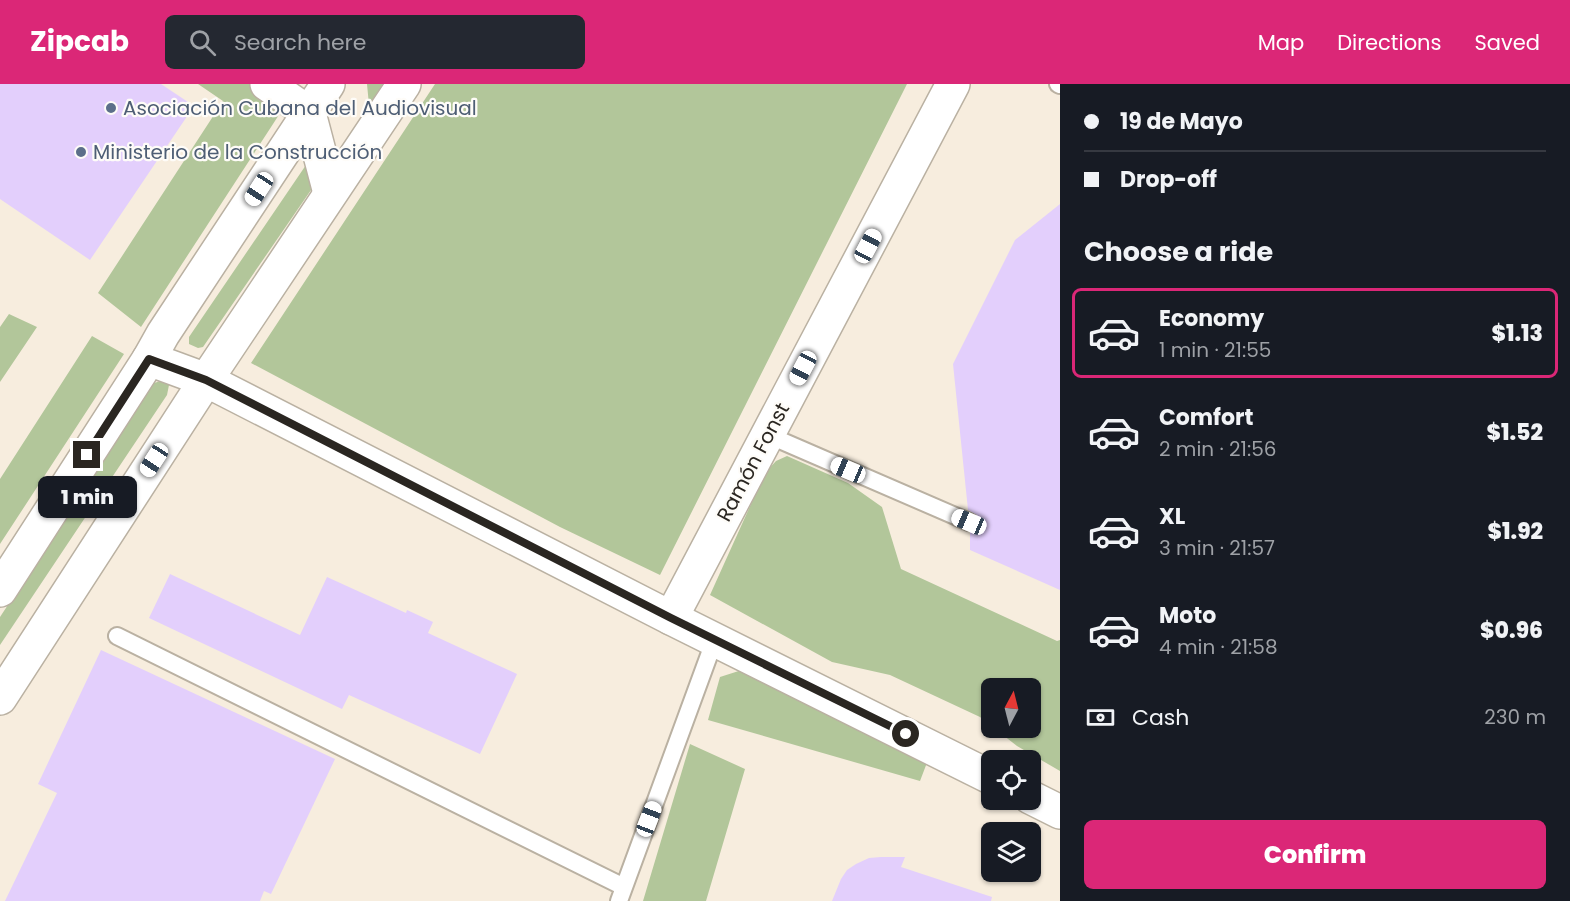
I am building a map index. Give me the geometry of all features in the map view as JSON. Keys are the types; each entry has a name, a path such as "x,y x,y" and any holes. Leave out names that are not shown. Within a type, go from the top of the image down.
{"main road":[{"path":"267,84 309,113 330,193"},
{"path":"0,590 163,334 328,84"},
{"path":"4,689 206,380 404,84"},
{"name":"Ramón Fonst","path":"671,618 953,84"},
{"path":"149,359 206,380 671,618 981,772"},
{"path":"1041,802 1060,812"}],"lane":[{"path":"768,435 969,522"},
{"path":"117,636 622,894 715,639"}],"green space":[{"path":"198,84 299,84 141,327 98,293 223,101"},
{"path":"367,84 383,84 369,105"},
{"path":"435,84 907,84 660,575 560,527 251,363"},
{"path":"306,165 311,190 203,347 198,348 189,344 189,337"},
{"path":"9,314 37,327 0,382 0,327"},
{"path":"92,336 124,354 0,544 0,479"},
{"path":"164,380 169,385 167,395 0,645 0,617 154,383"},
{"path":"787,456 848,483 882,507 901,569 1057,641 1060,640 1060,771 1041,760 1041,750 1024,750 1007,738 1041,738 1041,678 981,678 981,718 890,675 832,662 710,595 765,473 776,461"},
{"path":"745,669 928,760 920,781 708,720 720,677"},
{"path":"690,744 745,769 706,901 643,901"}],"building":[{"name":"Ministerio de la Construcción","path":"0,84 161,84 194,106 90,260 0,199"},
{"path":"1060,204 1060,590 970,550 970,532 976,530 979,521 977,515 968,510 953,364 1015,240"},
{"path":"170,574 300,635 327,577 406,613 407,610 433,622 428,633 517,674 480,754 349,695 342,709 149,618"},
{"path":"101,650 335,759 271,894 264,891 260,901 5,901 57,793 38,784"},
{"path":"905,857 901,867 992,897 991,901 832,901 847,870 869,858"}],"place":[{"name":"Asociación Cubana del Audiovisual","path":"111,108"},
{"name":"Ministerio de la Construcción","path":"81,152"}],"route":[{"path":"87,455 149,359 206,380 671,618 906,734"}]}
